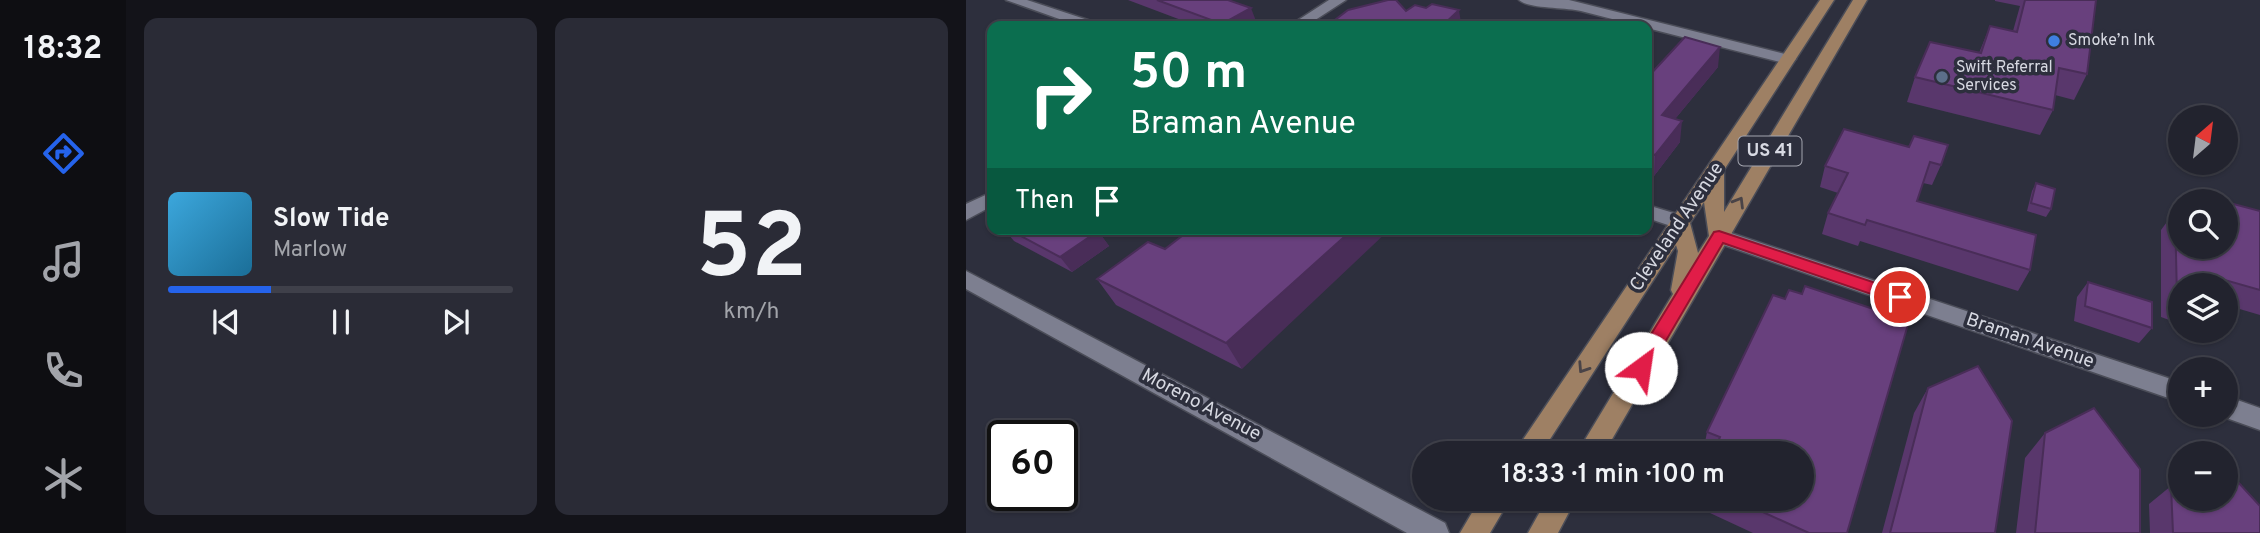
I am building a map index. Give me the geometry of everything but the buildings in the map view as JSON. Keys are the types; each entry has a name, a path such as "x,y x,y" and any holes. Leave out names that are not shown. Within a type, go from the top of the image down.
{"main road":[{"name":"Cleveland Avenue","path":"1535,441 1827,0"},
{"name":"Cleveland Avenue","path":"1597,441 1860,0"},
{"path":"1716,168 1713,208 1719,236"},
{"path":"1679,303 1688,251 1680,222"},
{"path":"1474,533 1488,511"},
{"path":"1542,533 1555,511"}],"street":[{"path":"1013,0 1077,21"},
{"path":"1304,21 1339,0"},
{"path":"1526,0 1564,2 1639,21"},
{"path":"1652,24 1788,59"},
{"path":"966,213 987,201"},
{"path":"1652,213 1680,222"},
{"name":"Braman Avenue","path":"1719,236 2168,388"},
{"name":"Moreno Avenue","path":"966,279 1435,533"},
{"path":"2238,411 2260,419"}],"place":[{"name":"Smoke’n Ink","path":"2054,41"},
{"name":"Swift Referral Services","path":"1942,77"}],"route":[{"path":"1641,368 1719,236 1900,297"}]}
